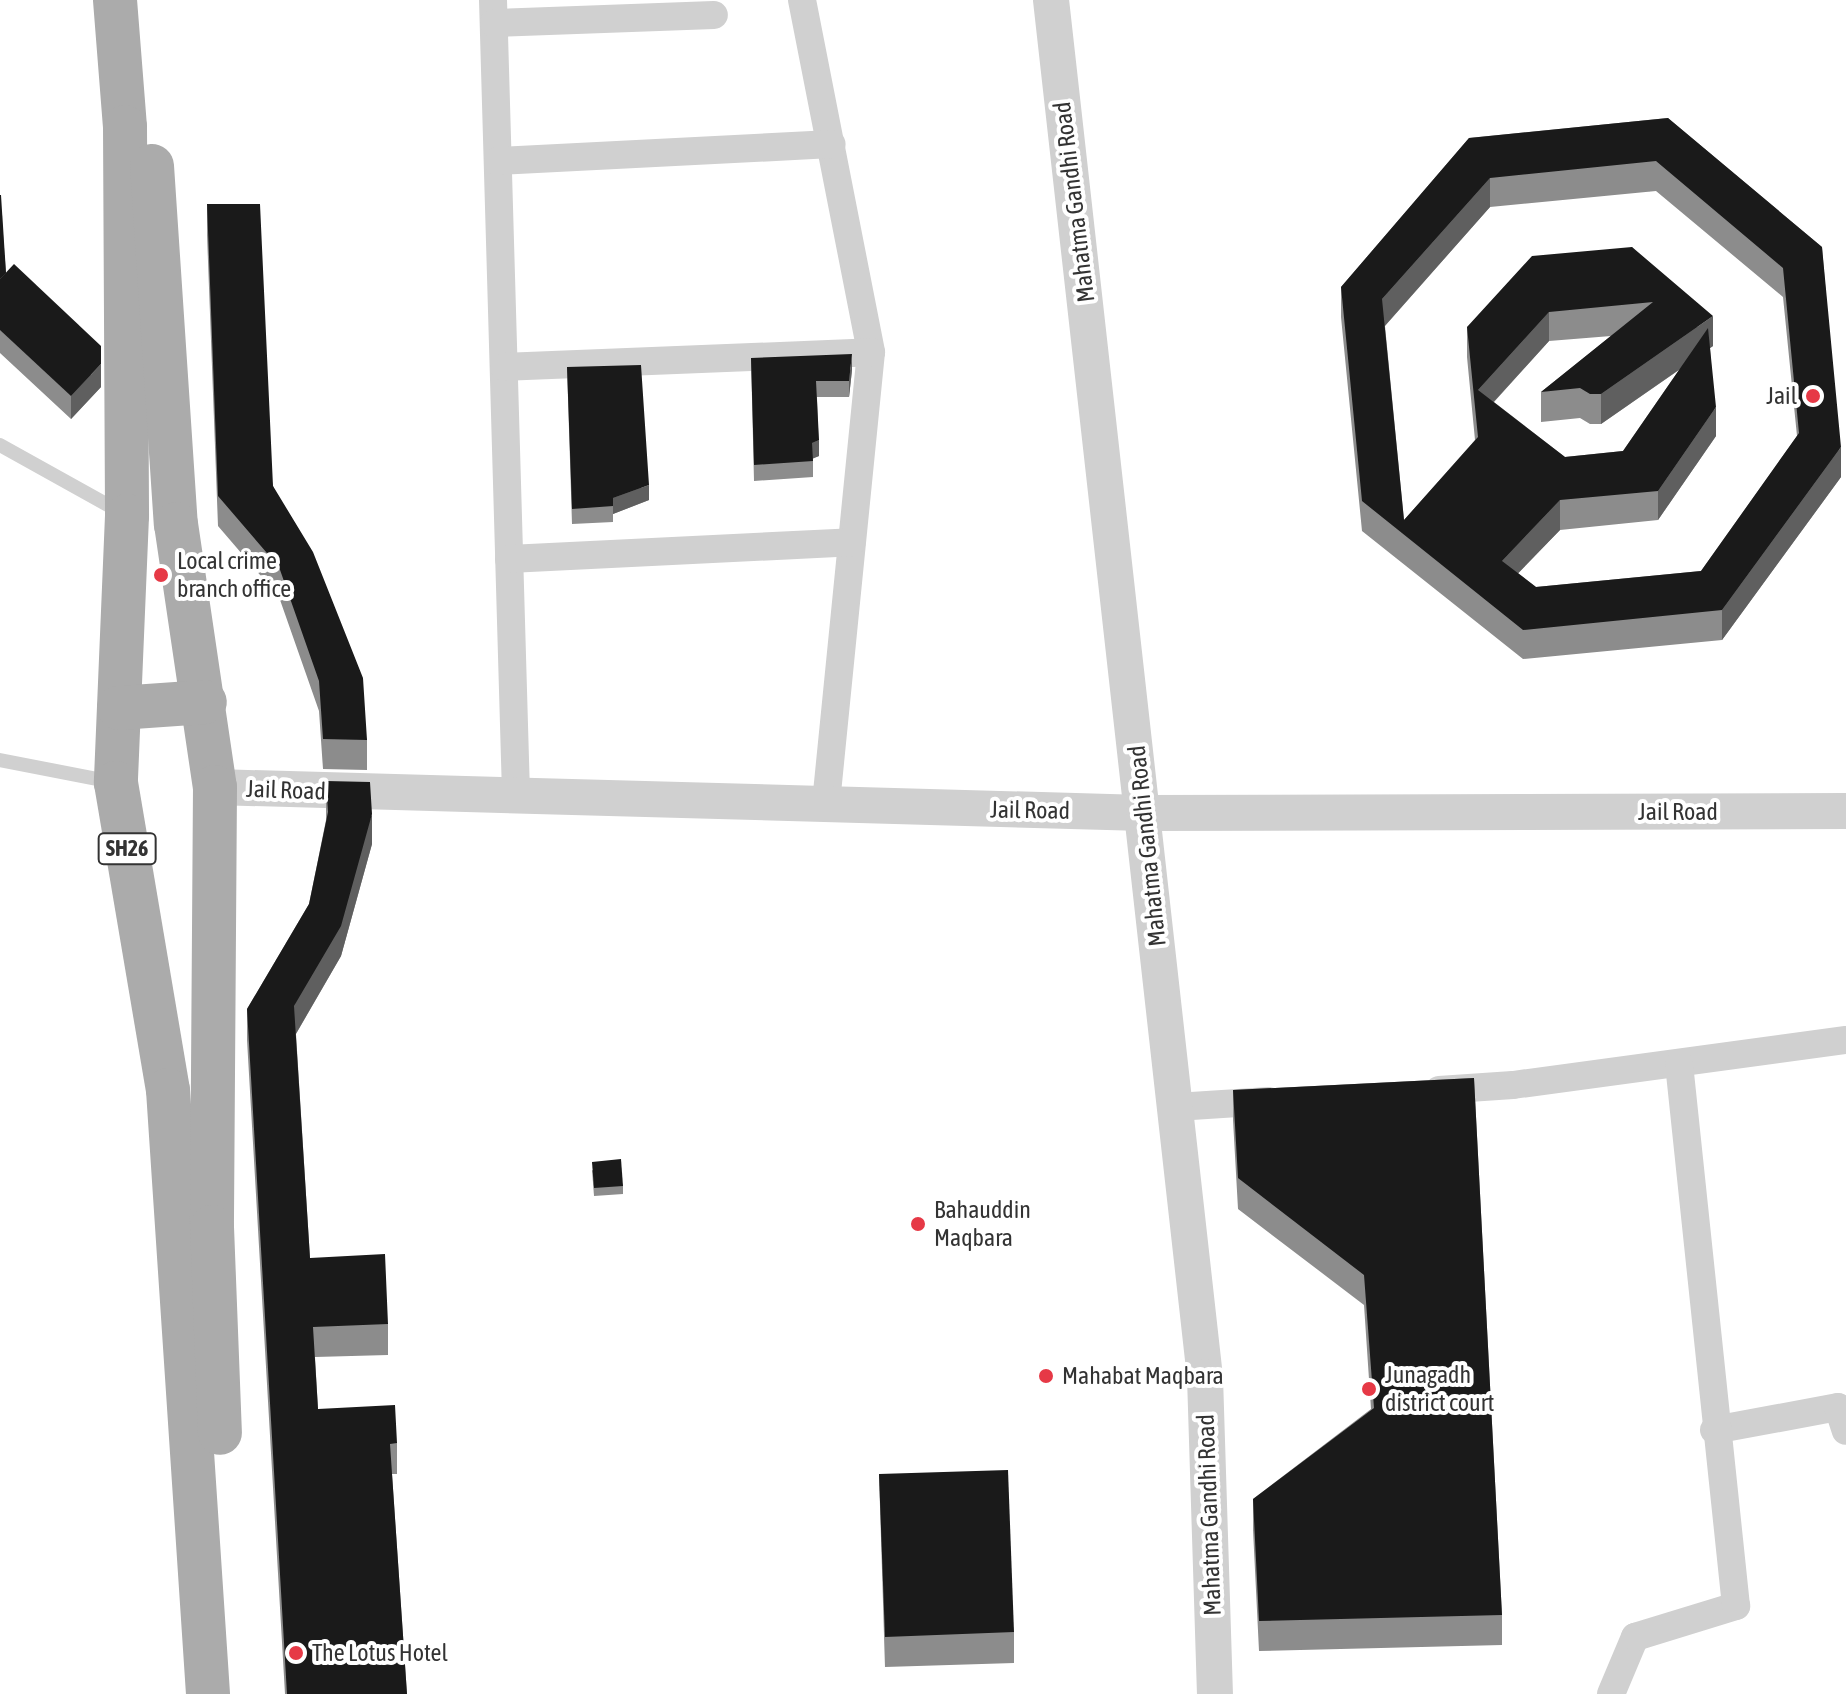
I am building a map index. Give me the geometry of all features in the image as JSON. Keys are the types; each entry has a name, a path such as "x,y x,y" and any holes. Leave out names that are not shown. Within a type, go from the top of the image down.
{"main road":[{"name":"SH26","path":"115,0 125,127 127,516 116,783 168,1090 208,1694"},
{"path":"139,0 176,524 205,702 215,787 211,934 212,1227 235,1694"},
{"path":"119,708 205,702"},
{"path":"142,937 211,934"}],"street":[{"path":"802,0 871,352 826,804"},
{"name":"Mahatma Gandhi Road","path":"1051,0 1205,1377 1215,1694"},
{"path":"516,796 493,12 714,15"},
{"path":"498,161 832,144"},
{"path":"504,367 871,352"},
{"path":"509,559 852,542"},
{"name":"Jail Road","path":"215,787 1144,813 1846,811"},
{"path":"1406,1092 1513,1085 1846,1040"},
{"path":"1611,1694 1635,1637 1736,1606 1714,1430 1679,1064"},
{"path":"1176,1107 1298,1099"},
{"path":"1714,1430 1838,1407 1846,1431"}],"lane":[{"path":"0,445 127,516"},
{"path":"0,760 116,783"}],"building":[{"path":"1668,118 1822,247 1841,447 1722,610 1523,630 1362,501 1341,287 1469,138","holes":["1656,161 1783,268 1799,433 1701,571 1536,587 1502,561 1560,500 1658,491 1716,407 1708,328 1623,451 1565,457 1478,390 1549,312 1653,302 1541,392 1580,388 1590,394 1601,394 1713,316 1632,247 1532,256 1467,327 1478,437 1404,520 1382,299 1490,178"]},
{"path":"0,195 6,273 0,279"},
{"path":"207,204 260,204 273,486 313,552 363,678 367,740 323,739 319,681 279,567 218,496"},
{"path":"14,264 101,346 101,364 71,396 0,330 0,279"},
{"path":"852,354 849,381 816,381 819,440 812,443 813,461 754,465 751,358"},
{"path":"641,365 649,485 613,498 613,506 572,509 567,367"},
{"path":"326,781 370,782 372,814 341,926 294,1006 310,1258 385,1254 388,1324 313,1327 318,1409 395,1405 397,1443 390,1444 407,1694 287,1694 247,1009 309,904 328,812"},
{"path":"1474,1078 1502,1615 1259,1621 1253,1499 1374,1408 1364,1275 1238,1178 1233,1090"},
{"path":"621,1159 623,1186 594,1188 592,1162"},
{"path":"1008,1470 1014,1632 885,1637 879,1474"}],"place":[{"name":"Jail","path":"1813,396"},
{"name":"Local crime branch office","path":"161,575"},
{"name":"Bahauddin Maqbara","path":"918,1224"},
{"name":"Mahabat Maqbara","path":"1046,1376"},
{"name":"Junagadh district court","path":"1369,1389"},
{"name":"The Lotus Hotel","path":"296,1653"}]}
